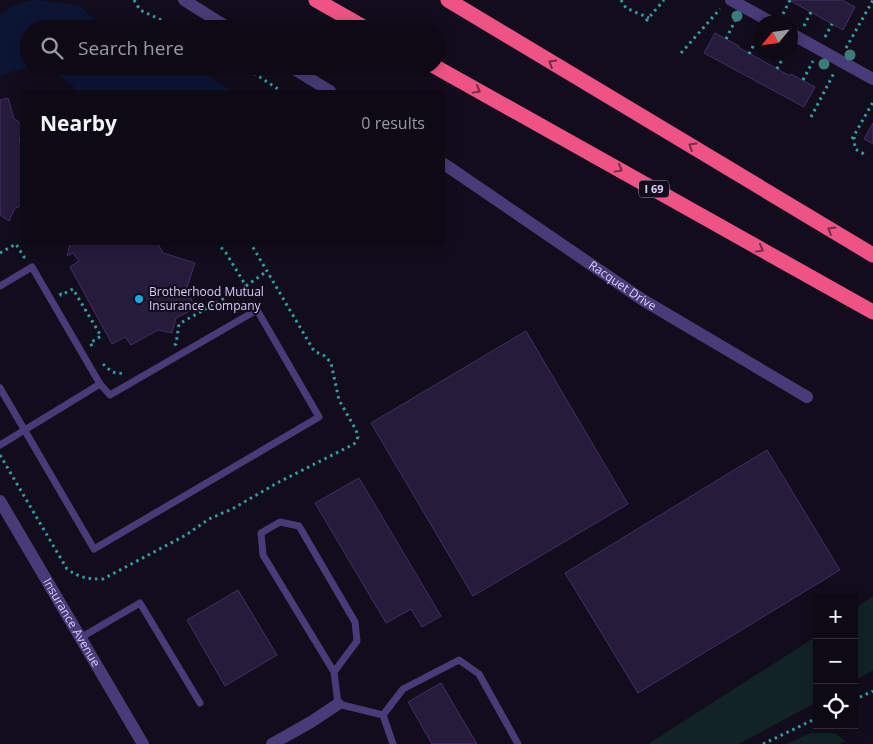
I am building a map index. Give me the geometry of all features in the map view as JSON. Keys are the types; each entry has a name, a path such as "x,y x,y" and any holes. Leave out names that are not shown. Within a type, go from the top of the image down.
{"highway":[{"path":"316,0 351,20"},
{"path":"448,0 873,255"},
{"name":"I 69","path":"445,72 873,312"}],"street":[{"path":"184,0 216,20"},
{"path":"731,0 758,15"},
{"path":"798,37 873,79"},
{"path":"304,75 328,90"},
{"name":"Racquet Drive","path":"445,165 643,300 807,397"},
{"name":"Insurance Avenue","path":"0,501 143,744"},
{"path":"272,744 288,741 311,722 338,704"}],"lane":[{"path":"0,286 32,267 100,384 110,395 257,310 319,417 94,549 0,388"},
{"path":"0,444 100,384"},
{"path":"334,672 357,641 355,622 299,526 280,522 261,534 263,554 334,672 338,704 383,715"},
{"path":"80,638 140,603 200,703"},
{"path":"383,715 403,690 459,660 479,674 518,744"},
{"path":"383,715 393,744"}],"path":[{"path":"134,0 140,10 162,20"},
{"path":"621,0 626,8 647,19 664,0"},
{"path":"783,14 790,0"},
{"path":"846,48 873,0"},
{"path":"681,53 720,9"},
{"path":"804,26 811,12"},
{"path":"726,39 736,19"},
{"path":"825,37 832,24"},
{"path":"749,54 753,46"},
{"path":"777,68 782,60"},
{"path":"803,80 813,62"},
{"path":"811,117 834,72"},
{"path":"257,75 279,90"},
{"path":"864,154 856,149 853,138 873,102"},
{"path":"0,254 16,244 24,257 32,259"},
{"path":"219,245 226,253 246,286"},
{"path":"0,455 67,568 76,575 88,579 103,579 186,535 209,519 232,509 277,483 354,444 358,437 339,400 331,363 325,356 314,351 252,245"},
{"path":"167,349 176,344 179,324 246,286 267,271"},
{"path":"57,288 61,295 73,289 100,336 90,343 95,351"},
{"path":"100,359 104,366 112,372 125,374 133,369"},
{"path":"858,698 873,691"},
{"path":"763,744 813,720"}],"shaded area":[{"path":"873,596 873,670 858,679 858,639 858,606"},
{"path":"813,639 813,704 739,744 648,744"},
{"path":"811,733 835,733 845,741 840,744 786,744"}],"water":[{"path":"36,0 78,5 95,20 20,20 20,69 0,77 0,16 16,5"},
{"path":"58,75 207,75 229,90 78,90"}],"building":[{"path":"789,0 842,0 855,7 843,30"},
{"path":"715,33 753,55 753,60 761,60 815,87 804,107 704,53"},
{"path":"8,98 14,119 20,122 20,206 15,208 9,221 0,215 0,100"},
{"path":"873,123 873,144 864,139"},
{"name":"Brotherhood Mutual Insurance Company","path":"70,245 159,245 163,253 195,263 186,290 196,308 176,318 172,333 158,330 131,345 125,337 112,344 70,267 79,261 73,253 67,256"},
{"path":"526,331 628,504 473,596 371,423"},
{"path":"767,450 840,570 638,693 565,573"},
{"path":"359,478 441,616 422,627 411,609 386,623 315,503"},
{"path":"238,590 277,655 225,686 187,620"},
{"path":"441,683 477,744 432,744 408,702"}],"place":[{"name":"Brotherhood Mutual Insurance Company","path":"139,299"}]}
